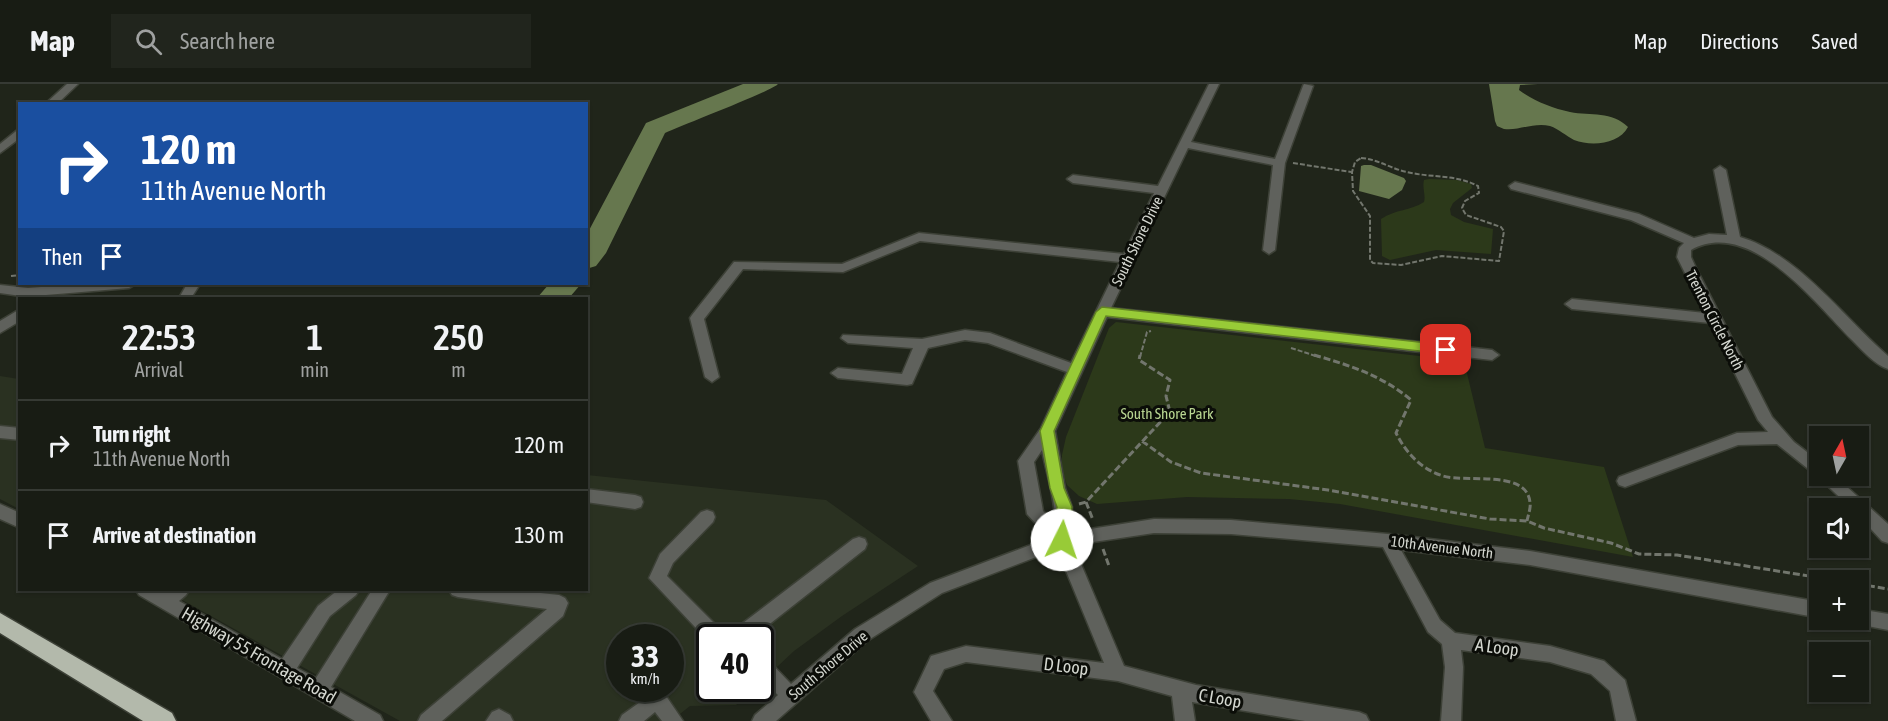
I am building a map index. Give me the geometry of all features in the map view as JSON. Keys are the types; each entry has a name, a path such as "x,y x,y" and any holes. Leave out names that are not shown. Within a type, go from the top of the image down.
{"highway":[{"path":"0,622 164,721"}],"street":[{"path":"52,102 73,84"},
{"name":"South Shore Drive","path":"762,721 861,635 936,588 1062,540 1035,514 1026,461 1047,431 1102,312 1214,84"},
{"path":"1269,250 1279,163 1308,86"},
{"path":"0,150 18,133"},
{"path":"1186,144 1279,163"},
{"path":"1720,170 1734,239"},
{"path":"1073,179 1161,190"},
{"path":"1515,186 1635,217 1692,242 1702,238 1734,239 1752,245 1780,262 1888,364"},
{"path":"712,376 697,318 739,265 843,268 918,237 1128,259"},
{"name":"Trenton Circle North","path":"1692,242 1685,248 1684,257 1766,420 1780,438 1809,462"},
{"path":"0,289 28,295 120,285"},
{"path":"1572,304 1716,319"},
{"path":"1102,312 1492,355"},
{"path":"0,328 18,315"},
{"path":"848,338 922,344 965,335 990,338 1076,369"},
{"path":"838,373 907,380 922,344"},
{"path":"1047,431 1057,488 1064,507 1062,540"},
{"path":"0,432 18,434"},
{"path":"1625,482 1737,439 1780,438"},
{"path":"1836,486 1875,520 1888,536"},
{"path":"588,495 635,502"},
{"path":"0,511 18,520"},
{"path":"703,624 658,578 666,559 707,517"},
{"name":"10th Avenue North","path":"1062,540 1155,526 1231,527 1388,541 1530,558 1809,608"},
{"name":"D Loop","path":"1062,540 1119,673"},
{"path":"1388,541 1434,626 1451,640 1454,667 1451,721"},
{"path":"755,624 859,544"},
{"name":"Highway 55 Frontage Road","path":"147,591 373,721"},
{"path":"165,601 179,591"},
{"path":"285,670 324,611 349,591"},
{"path":"319,690 380,591"},
{"path":"428,721 556,611 559,603 466,591"},
{"path":"1869,619 1888,622"},
{"name":"A Loop","path":"1451,640 1550,654 1597,667 1618,686 1626,721"},
{"name":"D Loop","path":"942,721 923,692 938,662 966,654 1119,673"},
{"name":"C Loop","path":"1119,673 1182,690 1359,721"},
{"path":"774,679 790,696"},
{"path":"1182,690 1185,721"},
{"path":"628,721 657,699 673,721"},
{"path":"496,721 499,718 503,721"}],"path":[{"path":"1361,158 1368,158 1406,172 1468,179 1478,186 1479,193 1465,201 1462,208 1466,215 1501,227 1504,231 1499,261 1442,256 1401,265 1372,263 1370,260 1370,216 1353,191 1352,172 1355,162 1361,158"},
{"path":"1279,163 1301,163 1352,172"},
{"path":"1064,507 1086,502 1165,417 1169,408 1166,396 1170,380 1164,372 1147,368 1139,360 1148,332 1156,331"},
{"path":"1288,347 1352,369 1400,389 1411,400 1396,433 1402,448 1421,466 1446,477 1471,480 1503,478 1516,483 1528,492 1533,506 1527,520"},
{"path":"1143,441 1171,462 1201,473 1328,490 1490,519 1527,520 1544,528 1611,543 1640,554 1677,555 1809,576"},
{"path":"1869,586 1888,589"}],"shaded area":[{"path":"1489,84 1538,84 1520,85 1519,90 1550,106 1570,112 1608,116 1628,127 1618,137 1597,143 1574,140 1553,127 1544,125 1504,129 1497,126 1495,121"},
{"path":"1371,165 1404,178 1406,181 1402,190 1389,199 1359,191 1361,166"},
{"path":"0,376 18,379 18,508 0,499"},
{"path":"588,475 826,500 918,566 842,616 794,651 774,670 774,624 696,624 696,702 739,702 736,705 690,706 671,721 400,721 166,591 588,591"}],"green space":[{"path":"1424,180 1457,180 1471,184 1472,188 1453,203 1450,209 1451,215 1464,222 1493,229 1491,254 1436,250 1390,260 1382,256 1381,219 1424,202"},
{"name":"South Shore Park","path":"1116,322 1464,361 1485,448 1604,467 1633,557 1340,504 1289,499 1187,497 1097,504 1079,496 1067,485 1062,471 1062,455 1066,437 1109,328"}],"waterway":[{"path":"588,258 655,128 733,95 766,84"},
{"path":"553,297 565,285"}],"route":[{"path":"1062,540 1064,507 1057,488 1047,431 1102,312 1446,350"}]}
